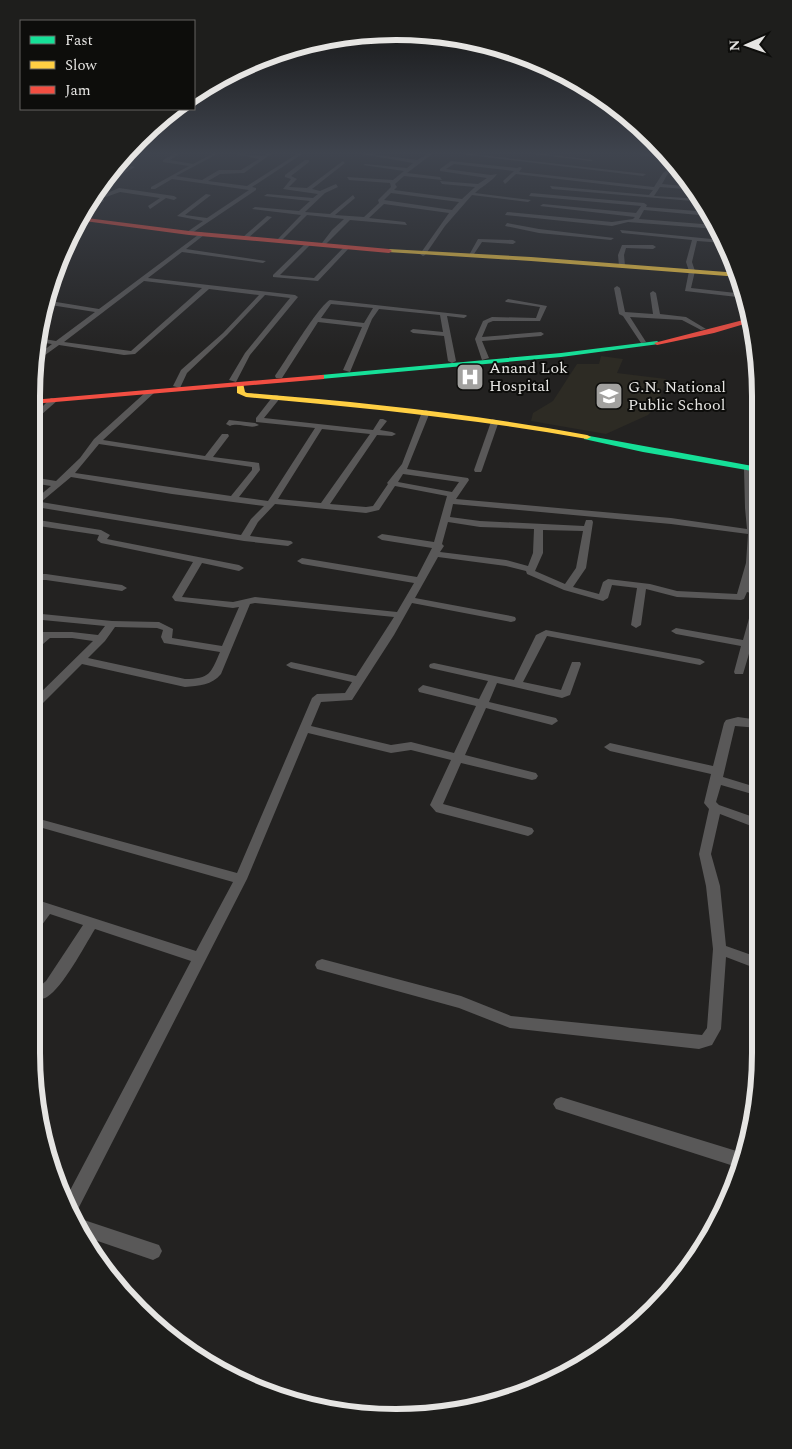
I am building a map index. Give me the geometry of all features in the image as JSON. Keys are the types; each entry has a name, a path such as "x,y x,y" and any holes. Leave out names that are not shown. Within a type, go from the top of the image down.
{"main road":[{"path":"99,222 189,233 423,254 730,274"},
{"path":"40,399 177,386 237,383 279,376 643,342 743,318"},
{"path":"40,400 150,393 237,383 631,348 710,332 744,322"},
{"path":"237,383 243,394 426,412 495,421 591,437 643,450 752,469"}],"street":[{"path":"189,233 205,222"},
{"path":"245,238 264,222"},
{"path":"279,241 296,222"},
{"path":"324,244 344,222"},
{"path":"386,222 405,224"},
{"path":"423,254 432,237 446,222"},
{"path":"513,222 505,226 611,238"},
{"path":"567,234 575,222"},
{"path":"591,222 612,224 622,222"},
{"path":"666,222 709,227"},
{"path":"622,232 716,241"},
{"path":"492,240 498,233"},
{"path":"43,355 145,279 202,234"},
{"path":"622,266 621,256 624,246 653,249 657,235"},
{"path":"695,239 689,262 692,271 687,290 737,295"},
{"path":"470,256 478,240 513,242"},
{"path":"309,243 275,276 316,280 347,247"},
{"path":"182,250 263,261"},
{"path":"145,279 293,296 296,298 247,354 237,383"},
{"path":"45,341 124,353 136,352 207,287"},
{"path":"617,288 620,313 626,315 688,318 703,328"},
{"path":"177,386 184,372 225,334 264,293"},
{"path":"654,293 657,316"},
{"path":"485,358 478,339 480,331 488,320 533,321 539,319 543,305 508,301"},
{"path":"279,376 330,302 464,316"},
{"path":"52,303 102,310"},
{"path":"346,370 367,325 378,307"},
{"path":"443,314 452,361"},
{"path":"626,315 643,342"},
{"path":"316,320 367,325"},
{"path":"413,331 447,334"},
{"path":"478,339 540,334"},
{"path":"40,499 84,460 97,441 150,393"},
{"path":"255,425 277,397"},
{"path":"40,414 54,400"},
{"path":"69,474 233,499 366,510 376,508 406,464 426,412"},
{"path":"478,470 495,421"},
{"path":"230,424 232,422 255,425 320,426 392,434"},
{"path":"323,507 383,422"},
{"path":"244,538 254,521 271,502 320,426"},
{"path":"208,458 225,436"},
{"path":"97,441 256,465 256,470 233,499"},
{"path":"400,471 465,480 450,501"},
{"path":"40,481 58,484"},
{"path":"73,1201 241,879 317,698 348,697 421,581 437,550 450,501 451,496 449,492 392,483"},
{"path":"450,501 685,522 752,536"},
{"path":"40,506 244,538 288,543"},
{"path":"567,588 581,568 590,513"},
{"path":"445,519 480,524 588,529"},
{"path":"40,523 105,535 102,540 104,541 239,568"},
{"path":"539,527 538,553 530,569 531,574 567,588 603,598 608,582 642,586 677,594 741,597 752,556"},
{"path":"382,537 530,569"},
{"path":"198,560 176,597 178,599 233,605 255,600 400,615"},
{"path":"302,560 421,581"},
{"path":"40,577 122,588"},
{"path":"636,625 642,586"},
{"path":"744,588 752,590"},
{"path":"409,600 511,619"},
{"path":"80,660 184,683 199,683 210,680 216,674 246,601"},
{"path":"40,617 112,624 159,625 168,629 166,638 168,641 226,650"},
{"path":"40,699 101,639 112,624"},
{"path":"676,632 751,642 739,672"},
{"path":"517,684 541,635 546,633 700,662"},
{"path":"40,635 72,635 101,639"},
{"path":"40,641 47,635"},
{"path":"434,666 564,693 576,664"},
{"path":"291,665 359,680"},
{"path":"494,679 456,758 437,801 437,807 528,831"},
{"path":"423,689 552,721"},
{"path":"752,723 738,720 730,723 710,803 715,808 752,821"},
{"path":"303,728 391,750 411,746 532,776"},
{"path":"610,746 717,775 752,789"},
{"path":"322,965 461,1002 510,1022 699,1042 707,1040 714,1029 720,949 712,877 705,854 715,808"},
{"path":"40,823 241,879"},
{"path":"40,906 200,958"},
{"path":"40,917 47,908"},
{"path":"40,992 51,985 92,923"},
{"path":"720,949 752,961"},
{"path":"561,1104 736,1158"},
{"path":"86,1228 153,1251"}],"shaded area":[{"name":"G.N. National Public School","path":"601,356 623,359 617,373 666,379 658,404 648,415 606,434 531,421 533,413 553,401 577,364 599,364"}],"traffic: fast":[{"path":"321,377 561,355 657,343"},
{"path":"587,437 643,450 752,469"}],"traffic: slow":[{"path":"389,251 531,259 730,274"},
{"path":"240,385 241,393 246,395 417,411 502,422 587,437"}],"traffic: jam":[{"path":"99,222 189,233 389,251"},
{"path":"657,343 714,331 744,322"},
{"path":"40,401 321,377"}],"place":[{"name":"Anand Lok Hospital","path":"470,377"},
{"name":"G.N. National Public School","path":"609,396"}]}
